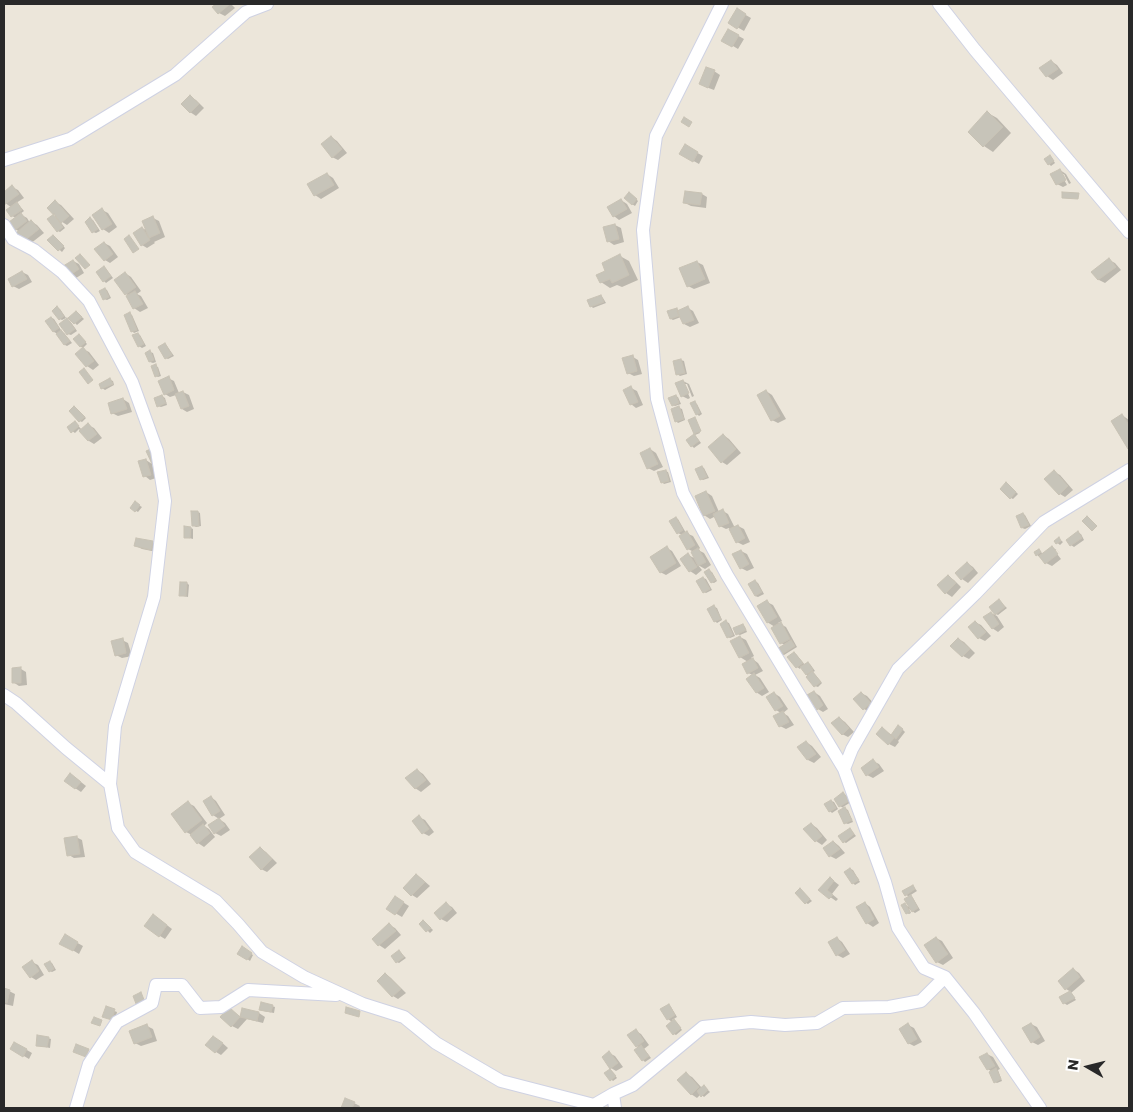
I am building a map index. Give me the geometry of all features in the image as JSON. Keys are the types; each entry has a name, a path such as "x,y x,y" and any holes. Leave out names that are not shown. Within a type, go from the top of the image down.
{"street":[{"path":"4,160 70,139 175,75 246,12 266,4"},
{"path":"722,4 656,136 643,230 657,399 683,493 727,575 844,769 885,882 898,928 924,968 945,977 974,1012 1040,1108"},
{"path":"939,4 975,50 1129,232"},
{"path":"4,225 13,240 34,250 62,272 90,300 132,382 158,451 165,501 154,597 114,726 110,784 118,828 135,852 216,901 262,952 304,977 363,1004 404,1018 436,1043 500,1081 573,1104 594,1105 634,1085 703,1027 751,1022 785,1025 817,1023 842,1008 889,1007 921,1000 945,977"},
{"path":"844,769 852,750 898,669 975,594 1044,522 1129,470"},
{"path":"4,695 16,703 110,784"},
{"path":"76,1108 89,1064 117,1022 152,1003 156,985 182,985 200,1008 221,1007 248,990 346,996"},
{"path":"613,1094 615,1108"}],"building":[{"path":"216,4 230,4 218,14 212,7"},
{"path":"737,8 746,14 737,29 728,23"},
{"path":"728,29 739,35 732,47 721,41"},
{"path":"1051,60 1058,69 1046,77 1039,68"},
{"path":"706,67 715,70 708,88 699,84"},
{"path":"190,95 199,104 190,113 181,104"},
{"path":"987,111 1003,127 983,147 968,132"},
{"path":"684,117 692,122 689,127 681,122"},
{"path":"331,136 342,149 332,158 321,144"},
{"path":"685,144 698,152 693,162 679,154"},
{"path":"1050,155 1054,161 1048,165 1044,159"},
{"path":"1060,169 1066,180 1056,185 1050,174"},
{"path":"327,173 334,185 314,196 307,184"},
{"path":"12,185 19,194 4,205 4,192"},
{"path":"685,191 702,193 700,205 683,203"},
{"path":"629,192 637,199 632,205 624,198"},
{"path":"1062,192 1079,193 1078,199 1062,198"},
{"path":"621,199 627,209 613,217 607,207"},
{"path":"55,200 69,216 61,223 47,208"},
{"path":"17,202 22,210 11,217 6,210"},
{"path":"102,208 112,224 102,230 92,215"},
{"path":"21,213 27,221 15,230 9,222"},
{"path":"54,214 63,227 57,232 47,219"},
{"path":"153,216 160,233 149,238 142,221"},
{"path":"90,217 98,229 92,233 85,222"},
{"path":"31,220 39,229 23,242 16,233"},
{"path":"615,224 619,239 607,242 603,227"},
{"path":"142,227 150,240 141,246 133,233"},
{"path":"53,235 64,246 58,251 47,240"},
{"path":"129,235 139,249 133,253 124,239"},
{"path":"104,242 113,254 104,261 94,249"},
{"path":"80,254 90,265 85,269 75,258"},
{"path":"620,254 629,275 612,283 610,279 600,283 596,275 605,271 602,263"},
{"path":"1109,258 1116,267 1098,280 1091,272"},
{"path":"73,260 79,269 66,278 60,268"},
{"path":"697,261 705,279 687,287 679,268"},
{"path":"104,266 111,276 103,282 96,272"},
{"path":"22,271 27,279 12,287 8,279"},
{"path":"125,272 136,287 125,295 114,280"},
{"path":"105,288 109,297 103,300 99,291"},
{"path":"135,291 143,304 133,309 126,296"},
{"path":"601,295 604,302 590,307 587,300"},
{"path":"57,306 64,316 59,320 52,311"},
{"path":"688,306 694,320 683,324 677,311"},
{"path":"677,308 679,316 670,319 667,311"},
{"path":"76,311 82,317 74,324 68,318"},
{"path":"130,312 137,330 131,332 124,315"},
{"path":"51,317 59,328 53,332 45,321"},
{"path":"67,318 75,329 67,335 59,324"},
{"path":"61,330 70,341 64,345 56,334"},
{"path":"138,333 144,344 138,347 132,335"},
{"path":"79,334 86,342 80,347 73,339"},
{"path":"165,343 172,355 165,359 158,347"},
{"path":"83,347 94,361 86,367 75,354"},
{"path":"150,350 154,360 149,362 145,353"},
{"path":"633,355 637,371 627,374 622,358"},
{"path":"681,359 685,373 676,375 673,361"},
{"path":"156,364 159,375 155,377 151,366"},
{"path":"84,368 93,380 88,384 79,372"},
{"path":"169,376 174,390 164,395 158,381"},
{"path":"110,378 113,384 101,389 99,384"},
{"path":"683,380 689,393 681,397 675,383"},
{"path":"631,386 638,402 630,405 623,390"},
{"path":"766,390 780,416 771,421 757,395"},
{"path":"183,391 189,406 181,409 175,394"},
{"path":"162,395 166,403 157,407 154,398"},
{"path":"676,395 679,403 672,406 668,398"},
{"path":"123,398 127,409 111,414 108,403"},
{"path":"695,401 700,413 696,415 690,403"},
{"path":"74,406 85,417 79,422 69,411"},
{"path":"679,406 684,419 675,422 671,409"},
{"path":"1122,414 1129,425 1129,449 1111,421"},
{"path":"695,417 701,431 694,434 688,420"},
{"path":"75,421 79,426 71,433 67,427"},
{"path":"88,423 97,434 88,441 79,431"},
{"path":"694,434 699,441 691,447 686,440"},
{"path":"723,434 736,449 721,463 708,447"},
{"path":"153,448 158,461 152,464 146,451"},
{"path":"650,448 658,464 647,469 640,453"},
{"path":"146,459 151,475 143,477 138,461"},
{"path":"702,466 707,477 700,480 695,469"},
{"path":"666,470 669,481 661,483 657,472"},
{"path":"1054,470 1068,486 1059,495 1044,479"},
{"path":"1006,482 1016,492 1010,499 1000,489"},
{"path":"706,491 715,511 703,516 695,496"},
{"path":"135,501 140,505 135,512 130,508"},
{"path":"723,509 729,523 719,527 713,514"},
{"path":"191,511 198,511 199,526 192,526"},
{"path":"1023,513 1029,525 1021,528 1016,516"},
{"path":"1087,516 1097,526 1092,531 1082,521"},
{"path":"676,517 683,530 677,534 669,521"},
{"path":"738,525 745,538 736,543 729,529"},
{"path":"184,526 191,527 190,538 184,538"},
{"path":"687,531 695,545 687,550 679,536"},
{"path":"1078,531 1082,538 1070,546 1066,540"},
{"path":"1059,537 1061,541 1056,544 1054,541"},
{"path":"136,538 153,541 151,550 134,546"},
{"path":"667,546 676,563 660,573 650,557"},
{"path":"1052,546 1058,554 1045,564 1039,556"},
{"path":"698,548 706,562 698,566 691,552"},
{"path":"1039,549 1041,552 1036,556 1034,552"},
{"path":"741,550 749,564 740,569 732,554"},
{"path":"688,553 697,567 689,572 680,559"},
{"path":"967,562 973,569 961,580 955,573"},
{"path":"709,569 716,580 711,583 704,572"},
{"path":"948,575 956,583 945,594 937,585"},
{"path":"703,577 710,589 703,593 696,581"},
{"path":"755,580 762,592 755,596 748,584"},
{"path":"180,582 187,582 186,596 179,596"},
{"path":"999,599 1005,607 995,615 989,607"},
{"path":"767,600 777,617 767,623 757,606"},
{"path":"714,605 721,619 714,622 707,609"},
{"path":"991,612 999,624 992,629 983,617"},
{"path":"726,620 733,635 727,638 720,624"},
{"path":"975,621 986,632 978,639 968,627"},
{"path":"781,622 790,639 780,644 771,628"},
{"path":"743,624 746,630 736,635 733,628"},
{"path":"740,636 749,653 739,658 730,641"},
{"path":"123,638 126,653 115,656 111,641"},
{"path":"958,638 970,649 962,657 950,646"},
{"path":"791,640 795,646 781,655 777,649"},
{"path":"794,652 803,663 796,668 787,657"},
{"path":"753,658 758,668 747,674 742,664"},
{"path":"808,662 813,670 806,675 800,667"},
{"path":"21,667 21,683 12,683 12,668"},
{"path":"812,671 821,682 814,687 806,677"},
{"path":"754,673 764,688 756,693 746,679"},
{"path":"814,691 823,705 817,710 807,695"},
{"path":"774,692 783,706 775,711 766,697"},
{"path":"861,692 871,703 863,710 853,699"},
{"path":"783,711 789,722 779,727 773,716"},
{"path":"839,717 849,728 842,735 831,723"},
{"path":"898,725 903,729 896,739 891,735"},
{"path":"882,727 894,738 888,745 876,734"},
{"path":"806,741 816,754 807,760 797,747"},
{"path":"873,759 879,767 866,776 861,768"},
{"path":"417,769 426,780 415,789 405,778"},
{"path":"70,773 81,782 75,789 64,781"},
{"path":"843,792 849,801 839,807 834,799"},
{"path":"211,796 220,811 212,816 203,801"},
{"path":"831,800 836,808 829,812 824,804"},
{"path":"188,801 202,820 185,833 171,814"},
{"path":"845,807 852,820 844,824 838,811"},
{"path":"419,815 429,829 422,834 412,821"},
{"path":"219,818 225,826 214,834 208,825"},
{"path":"811,823 822,836 815,842 803,829"},
{"path":"203,824 210,833 197,844 190,835"},
{"path":"850,828 854,834 843,843 838,836"},
{"path":"77,836 80,854 67,856 64,838"},
{"path":"833,841 840,849 829,857 823,848"},
{"path":"260,847 272,859 261,870 249,857"},
{"path":"850,868 859,880 852,884 844,872"},
{"path":"416,874 425,882 411,896 403,888"},
{"path":"830,877 834,881 827,890 833,895 829,899 818,890"},
{"path":"913,885 915,889 905,896 902,891"},
{"path":"800,888 810,899 805,904 795,893"},
{"path":"911,895 918,908 912,912 904,899"},
{"path":"395,896 404,902 395,915 386,909"},
{"path":"446,902 452,909 440,920 434,913"},
{"path":"865,902 874,919 866,924 856,907"},
{"path":"905,903 910,912 906,914 901,905"},
{"path":"153,914 167,925 159,937 144,926"},
{"path":"423,920 431,928 426,932 419,924"},
{"path":"389,923 396,931 378,946 372,939"},
{"path":"65,934 78,942 73,951 59,944"},
{"path":"837,937 845,950 836,956 828,942"},
{"path":"936,937 948,954 936,963 924,945"},
{"path":"242,946 252,953 247,960 237,954"},
{"path":"399,950 404,957 396,963 391,956"},
{"path":"32,960 39,971 30,978 22,967"},
{"path":"50,961 54,969 49,972 44,964"},
{"path":"1073,968 1080,977 1065,990 1058,981"},
{"path":"385,973 401,989 392,997 377,981"},
{"path":"4,988 10,990 7,1003 4,1002"},
{"path":"1070,991 1075,998 1063,1004 1059,997"},
{"path":"141,992 146,1005 138,1009 133,996"},
{"path":"261,1002 273,1005 271,1012 259,1010"},
{"path":"669,1004 675,1015 667,1020 660,1009"},
{"path":"106,1006 115,1009 112,1020 102,1017"},
{"path":"229,1007 240,1017 231,1027 220,1017"},
{"path":"346,1007 360,1011 359,1017 345,1013"},
{"path":"242,1008 259,1012 257,1021 240,1017"},
{"path":"94,1017 102,1020 100,1026 91,1023"},
{"path":"674,1019 681,1028 673,1035 666,1026"},
{"path":"908,1023 917,1039 908,1044 899,1029"},
{"path":"1031,1023 1040,1037 1031,1043 1022,1028"},
{"path":"147,1024 152,1037 134,1044 129,1031"},
{"path":"636,1029 644,1041 636,1047 627,1035"},
{"path":"37,1035 49,1037 47,1047 36,1046"},
{"path":"213,1036 223,1043 215,1053 205,1045"},
{"path":"14,1042 27,1049 23,1057 10,1049"},
{"path":"76,1044 89,1049 86,1057 73,1052"},
{"path":"641,1045 649,1056 642,1061 634,1050"},
{"path":"609,1051 618,1063 610,1069 602,1057"},
{"path":"987,1053 995,1066 987,1070 979,1057"},
{"path":"996,1068 1001,1079 994,1083 989,1072"},
{"path":"610,1069 616,1076 610,1081 604,1073"},
{"path":"686,1072 699,1087 691,1095 677,1080"},
{"path":"704,1085 708,1090 701,1097 697,1091"},
{"path":"345,1098 355,1102 352,1108 341,1108"}]}
